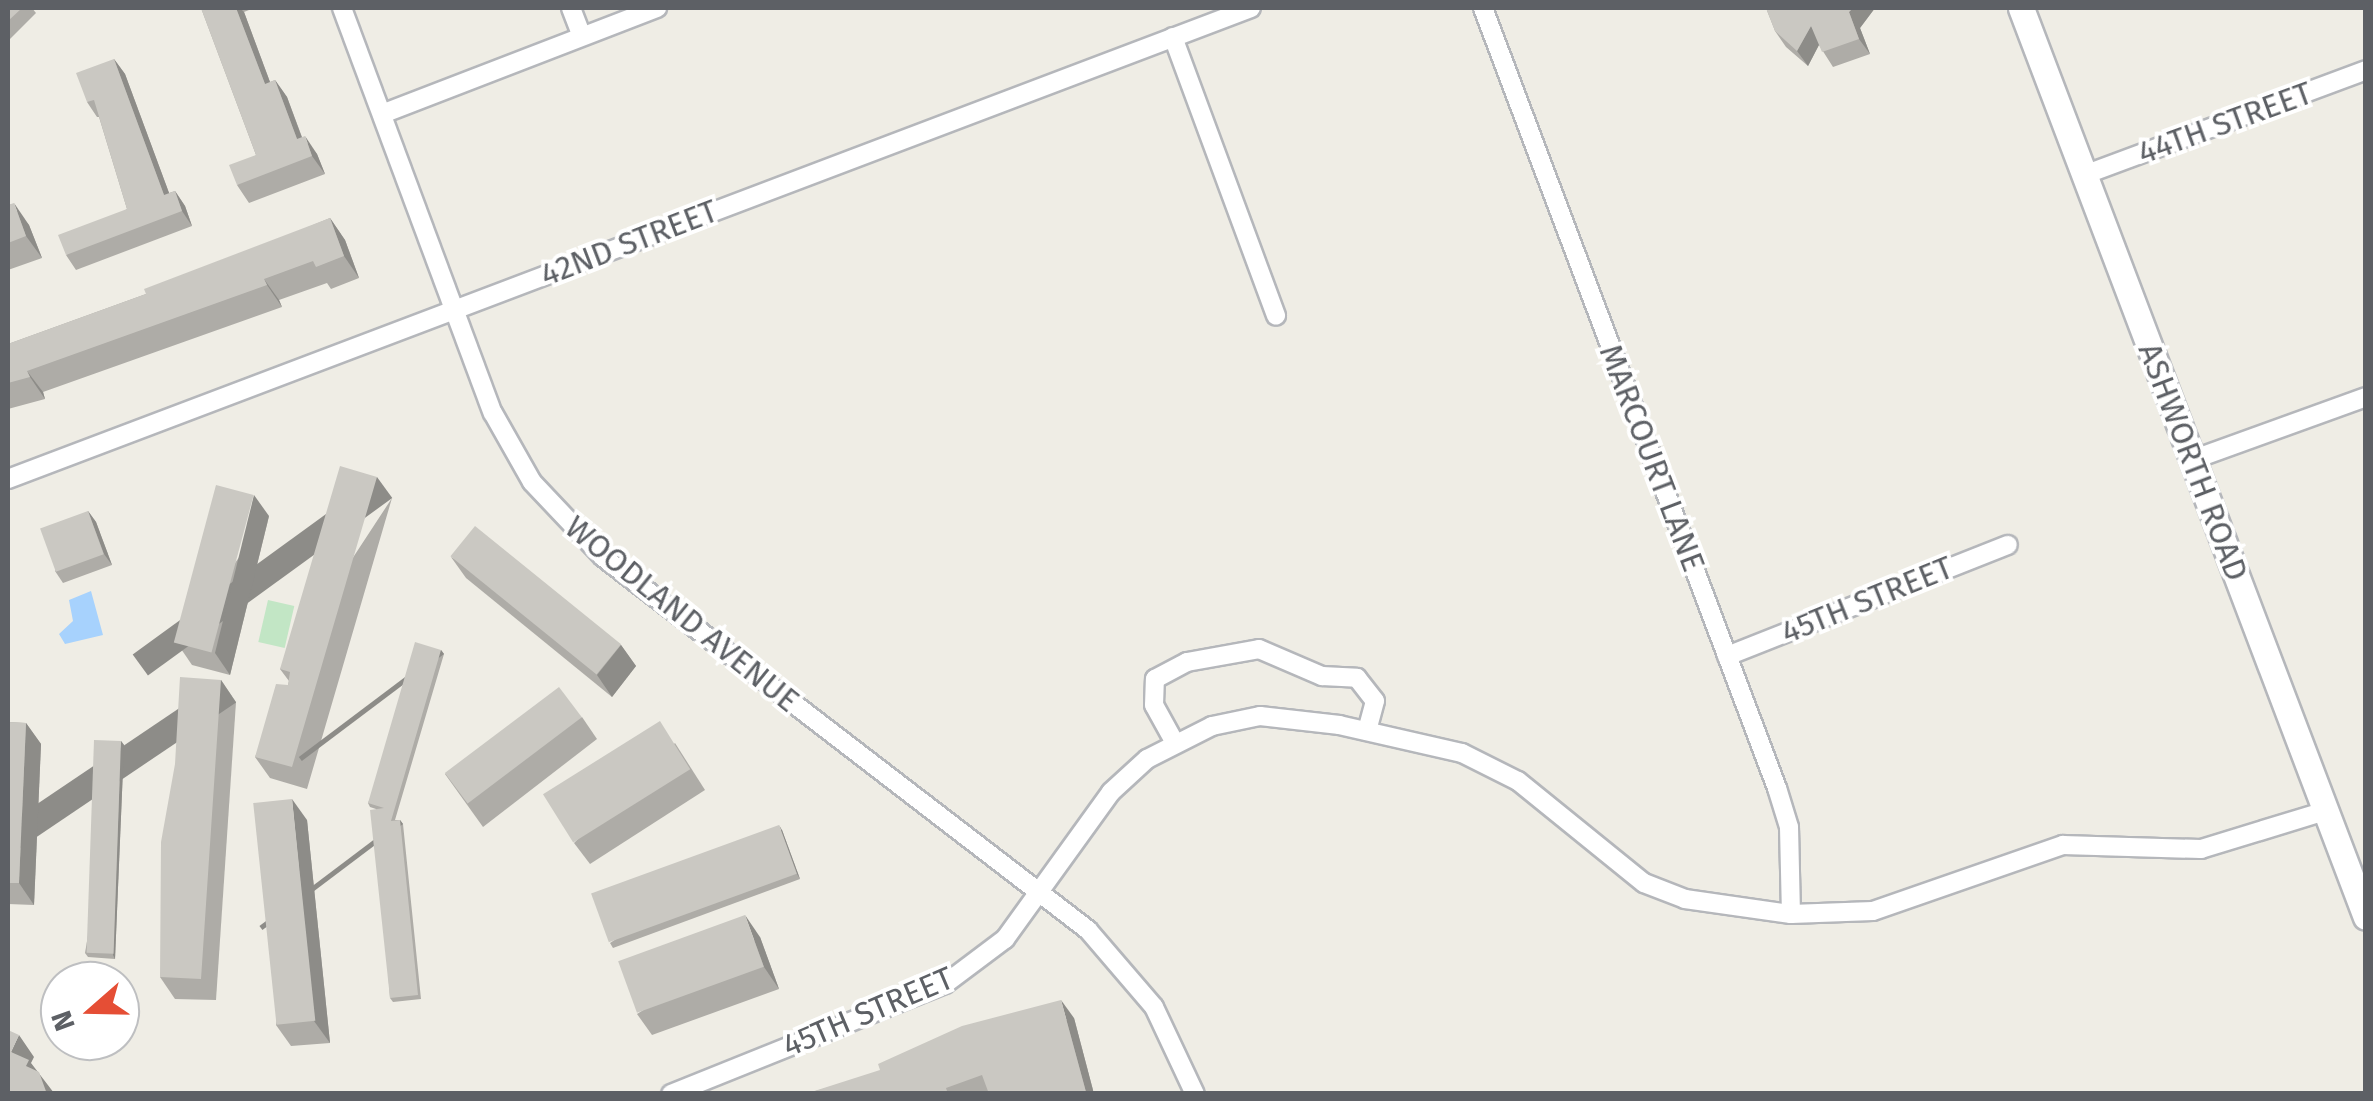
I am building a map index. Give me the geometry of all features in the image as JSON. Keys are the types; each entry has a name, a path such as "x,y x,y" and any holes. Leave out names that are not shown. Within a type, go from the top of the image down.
{"main road":[{"name":"ASHWORTH ROAD","path":"2021,8 2366,917"}],"street":[{"name":"WOODLAND AVENUE","path":"342,8 499,424 557,513 604,558 1088,930 1135,979 1194,1094"},
{"path":"571,8 582,36"},
{"path":"382,114 657,8"},
{"name":"42ND STREET","path":"8,479 1251,8"},
{"name":"MARCOURT LANE","path":"1483,8 1789,826 1791,914"},
{"path":"1173,37 1276,316"},
{"name":"44TH STREET","path":"2084,175 2366,70"},
{"path":"2192,460 2366,397"},
{"name":"45TH STREET","path":"1727,656 2008,545"},
{"path":"1174,743 1154,705 1155,679 1187,662 1259,649 1322,676 1357,678 1374,701 1367,731"},
{"name":"45TH STREET","path":"671,1094 945,984 1005,939 1111,792 1174,743 1212,726 1260,716 1367,731 1462,754 1498,769 1644,883 1686,899 1791,914 1873,910 2063,845 2201,849 2326,811"}],"green space":[{"path":"268,600 294,606 285,648 258,642"}],"water":[{"path":"91,591 103,635 65,644 59,634 73,621 69,600"}],"building":[{"path":"8,8 22,8 8,21"},
{"path":"201,8 236,8 265,84 275,80 297,139 305,136 312,156 237,185 229,165 256,155"},
{"path":"1766,8 1853,8 1849,12 1859,39 1822,52 1811,26 1797,51 1775,31"},
{"path":"114,59 164,195 175,191 182,211 66,255 58,235 127,209 94,100 87,102 76,73"},
{"path":"14,203 26,236 8,243 8,205"},
{"path":"330,218 344,256 316,267 313,261 264,279 267,285 27,371 30,377 8,383 8,344 146,294 144,289"},
{"path":"340,466 377,477 292,767 255,757 276,684 288,685 290,672 280,669"},
{"path":"216,485 254,495 211,653 174,642"},
{"path":"88,511 104,554 56,572 40,528"},
{"path":"475,526 621,644 597,675 450,556"},
{"path":"415,642 441,650 391,821 400,820 418,995 390,998 370,810 384,808 368,803"},
{"path":"180,677 221,680 201,979 160,977 161,842 175,764"},
{"path":"559,687 582,717 468,803 445,773"},
{"path":"660,721 690,769 573,842 543,794"},
{"path":"8,722 26,723 19,883 8,883"},
{"path":"94,740 121,741 114,954 87,953"},
{"path":"292,799 315,1021 277,1025 253,803"},
{"path":"779,825 797,874 609,942 591,893"},
{"path":"745,915 764,967 637,1013 618,961"},
{"path":"1061,1000 1086,1092 1081,1094 989,1094 982,1075 946,1088 948,1094 805,1094 880,1070 878,1064 962,1026"},
{"path":"8,1030 19,1035 11,1052 29,1060 26,1066 39,1072 47,1094 8,1094"}]}
